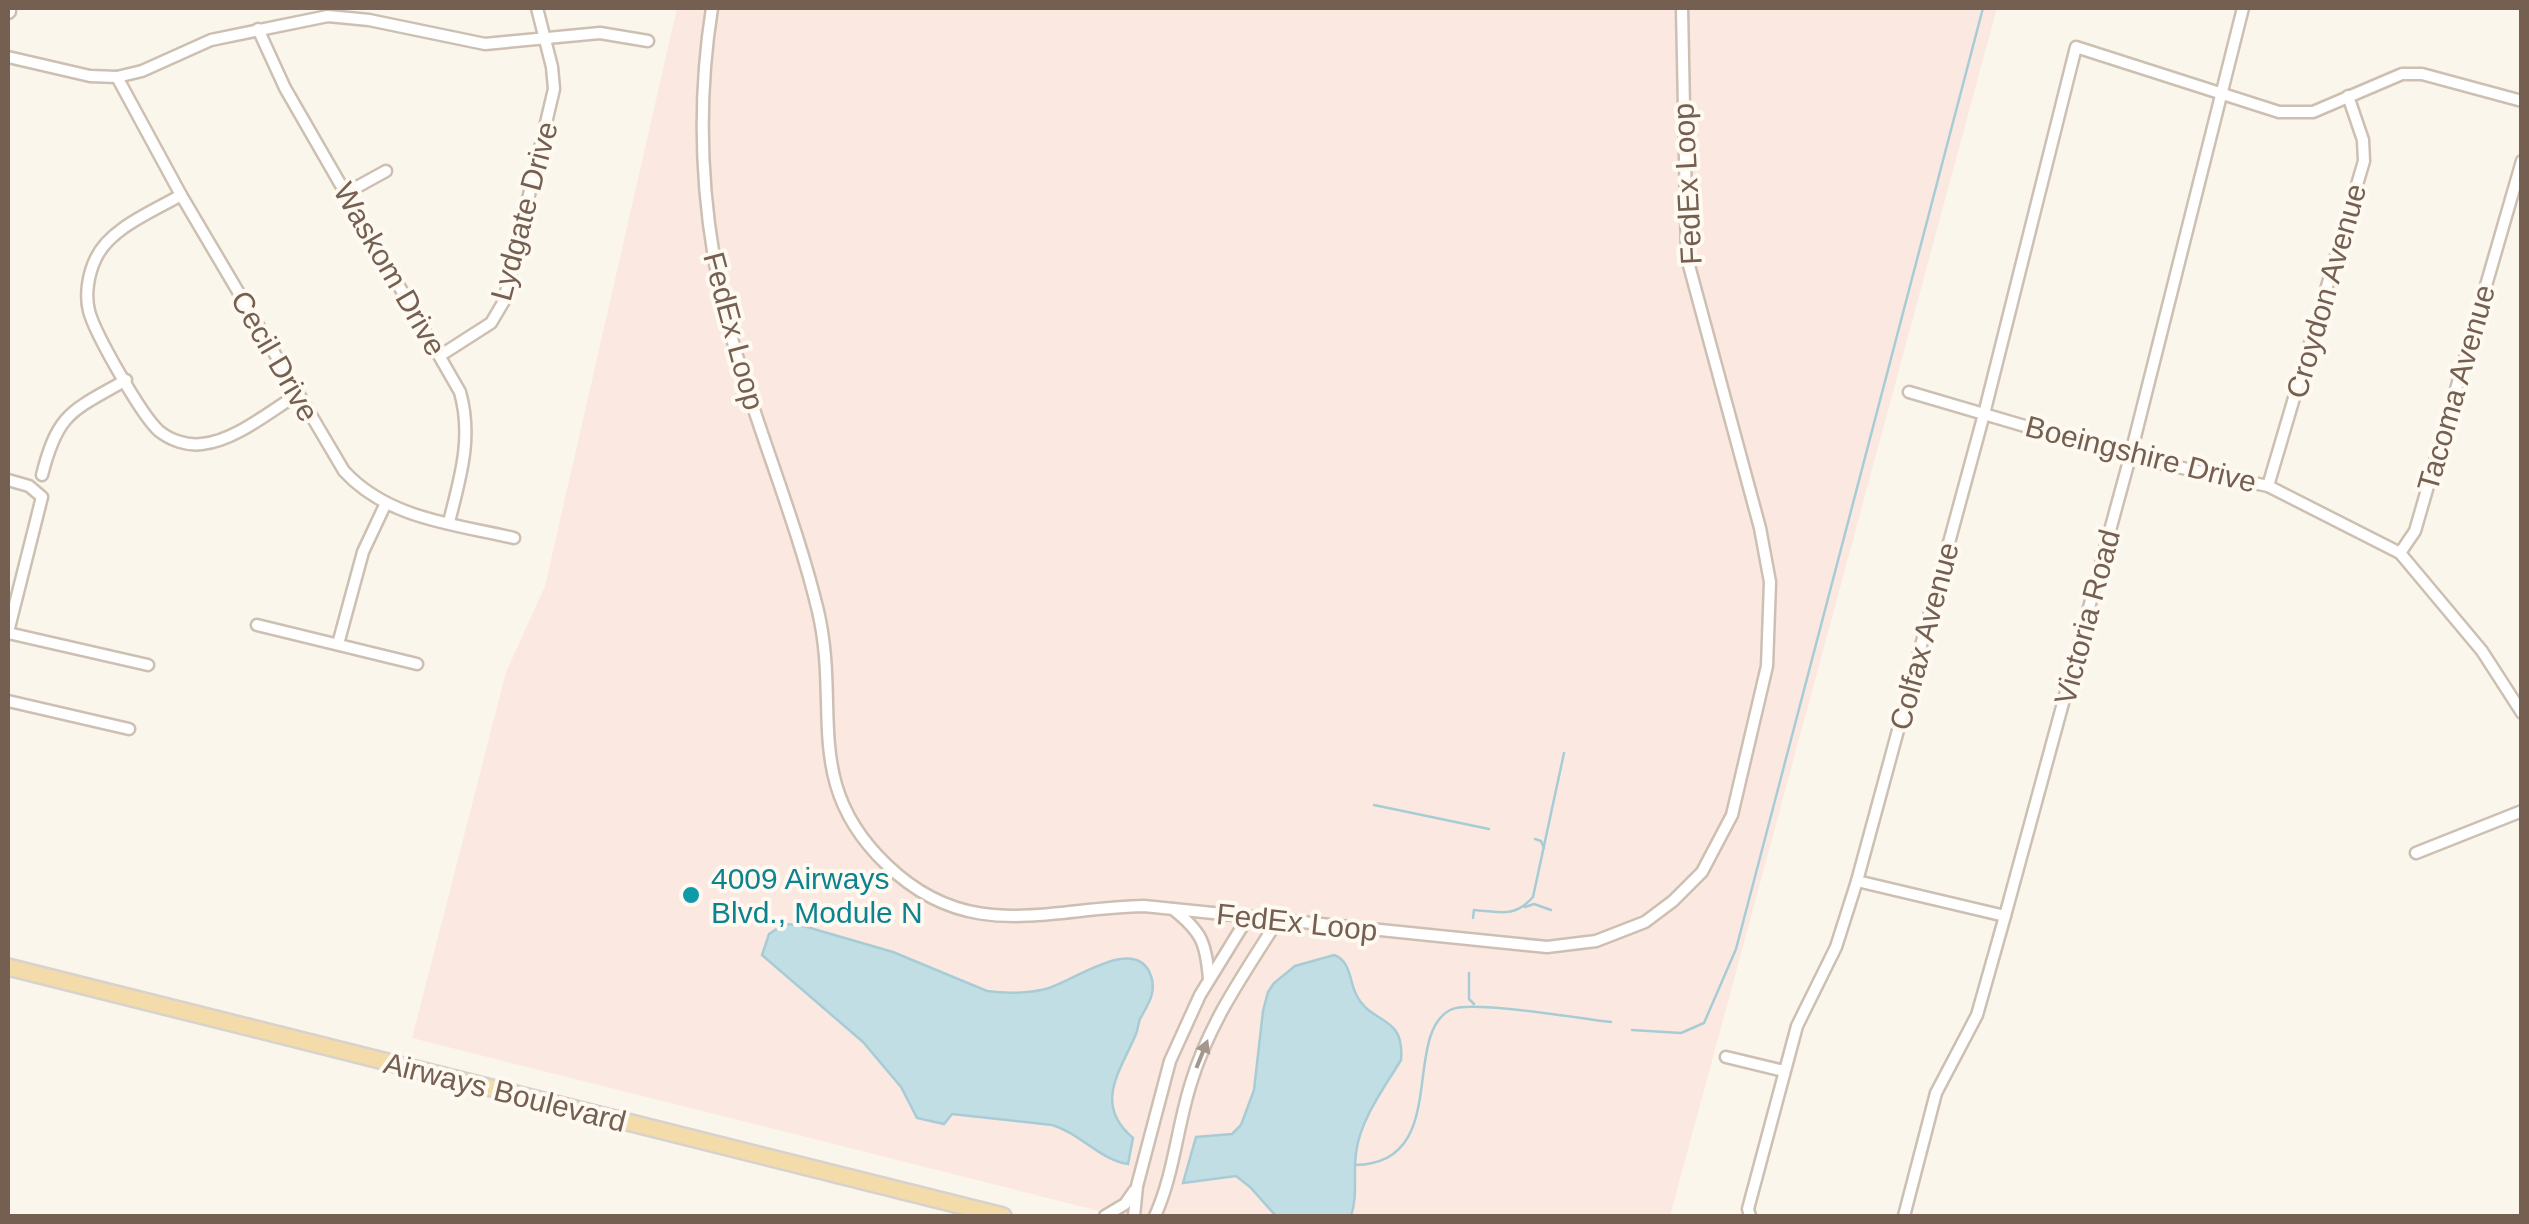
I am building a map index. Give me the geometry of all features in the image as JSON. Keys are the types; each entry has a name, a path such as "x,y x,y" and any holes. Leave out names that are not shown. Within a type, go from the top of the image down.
{"main road":[{"name":"Airways Boulevard","path":"8,967 1004,1216"}],"street":[{"name":"Lydgate Drive","path":"440,355 490,323 504,301 553,100 554,79 537,8"},
{"name":"FedEx Loop","path":"712,8 703,92 705,186 712,252 740,365 818,612 825,661 827,752 840,801 887,866 918,890 948,905 1008,918 1114,906 1172,908 1547,947 1579,945 1614,936 1659,913 1702,872 1723,837 1738,793 1765,680 1770,582 1760,528 1687,258 1682,8"},
{"name":"Victoria Road","path":"1904,1216 1936,1093 1977,1015 2006,916 2130,458 2243,8"},
{"path":"8,57 90,76 117,77 142,71 211,40 310,18 342,16 470,42 500,44 600,33 648,41"},
{"name":"Waskom Drive","path":"258,29 285,88 460,392 466,421 466,452 449,522"},
{"name":"Colfax Avenue","path":"1750,1216 1748,1210 1798,1026 1836,947 1857,881 1984,414 2076,47 2220,93"},
{"path":"2220,93 2279,112 2313,112 2402,74 2422,74 2522,101"},
{"name":"Cecil Drive","path":"117,77 181,195 344,471 386,505 514,538"},
{"name":"Croydon Avenue","path":"2268,486 2364,162 2363,140 2348,96"},
{"name":"Tacoma Avenue","path":"2400,554 2415,531 2522,161"},
{"path":"346,193 386,171"},
{"path":"181,195 114,235 100,250 91,272 89,311 126,380 162,433 192,444 222,440 298,395"},
{"path":"42,474 60,423 126,380"},
{"name":"Boeingshire Drive","path":"1908,392 2130,458 2268,486 2400,554 2482,651 2522,714"},
{"path":"8,480 28,486 42,497 8,633 148,666"},
{"path":"338,644 364,552 386,505"},
{"path":"257,624 417,664"},
{"path":"8,701 128,729"},
{"path":"2416,852 2522,811"},
{"path":"1857,881 2006,916"},
{"path":"1172,908 1202,938 1209,979"},
{"path":"1134,1216 1137,1186 1162,1086 1183,1030 1248,917"},
{"path":"1155,1216 1188,1093 1214,1025 1278,920"},
{"path":"1726,1057 1784,1072"},
{"path":"1162,1086 1188,1093"},
{"path":"1105,1216 1125,1204 1137,1186"},
{"path":"1161,1202 1163,1216"}],"shaded area":[{"path":"677,8 1997,8 1670,1216 1119,1216 412,1038 506,672 545,586"}],"water":[{"path":"784,924 800,925 893,952 995,992 1049,988 1119,959 1144,964 1153,982 1152,994 1117,1075 1112,1100 1114,1113 1133,1138 1128,1164 1052,1125 952,1114 944,1124 917,1118 901,1087 863,1042 762,955 769,934"},
{"path":"1334,955 1347,966 1362,1004 1392,1027 1401,1045 1401,1060 1358,1141 1351,1216 1276,1216 1236,1176 1183,1183 1196,1137 1232,1134 1241,1125 1254,1090 1268,992 1295,966"}],"waterway":[{"path":"1632,1030 1681,1033 1704,1023 1736,949 1983,8"},
{"path":"1473,918 1474,910 1513,911 1533,897 1564,753"},
{"path":"1374,805 1489,829"},
{"path":"1535,839 1544,848"},
{"path":"1525,907 1534,904 1551,910"},
{"path":"1469,973 1469,999 1474,1004"},
{"path":"1355,1165 1385,1159 1403,1144 1414,1122 1428,1045 1436,1024 1450,1010 1502,1008 1611,1022"}],"place":[{"name":"4009 Airways Blvd., Module N","path":"691,895"}]}
